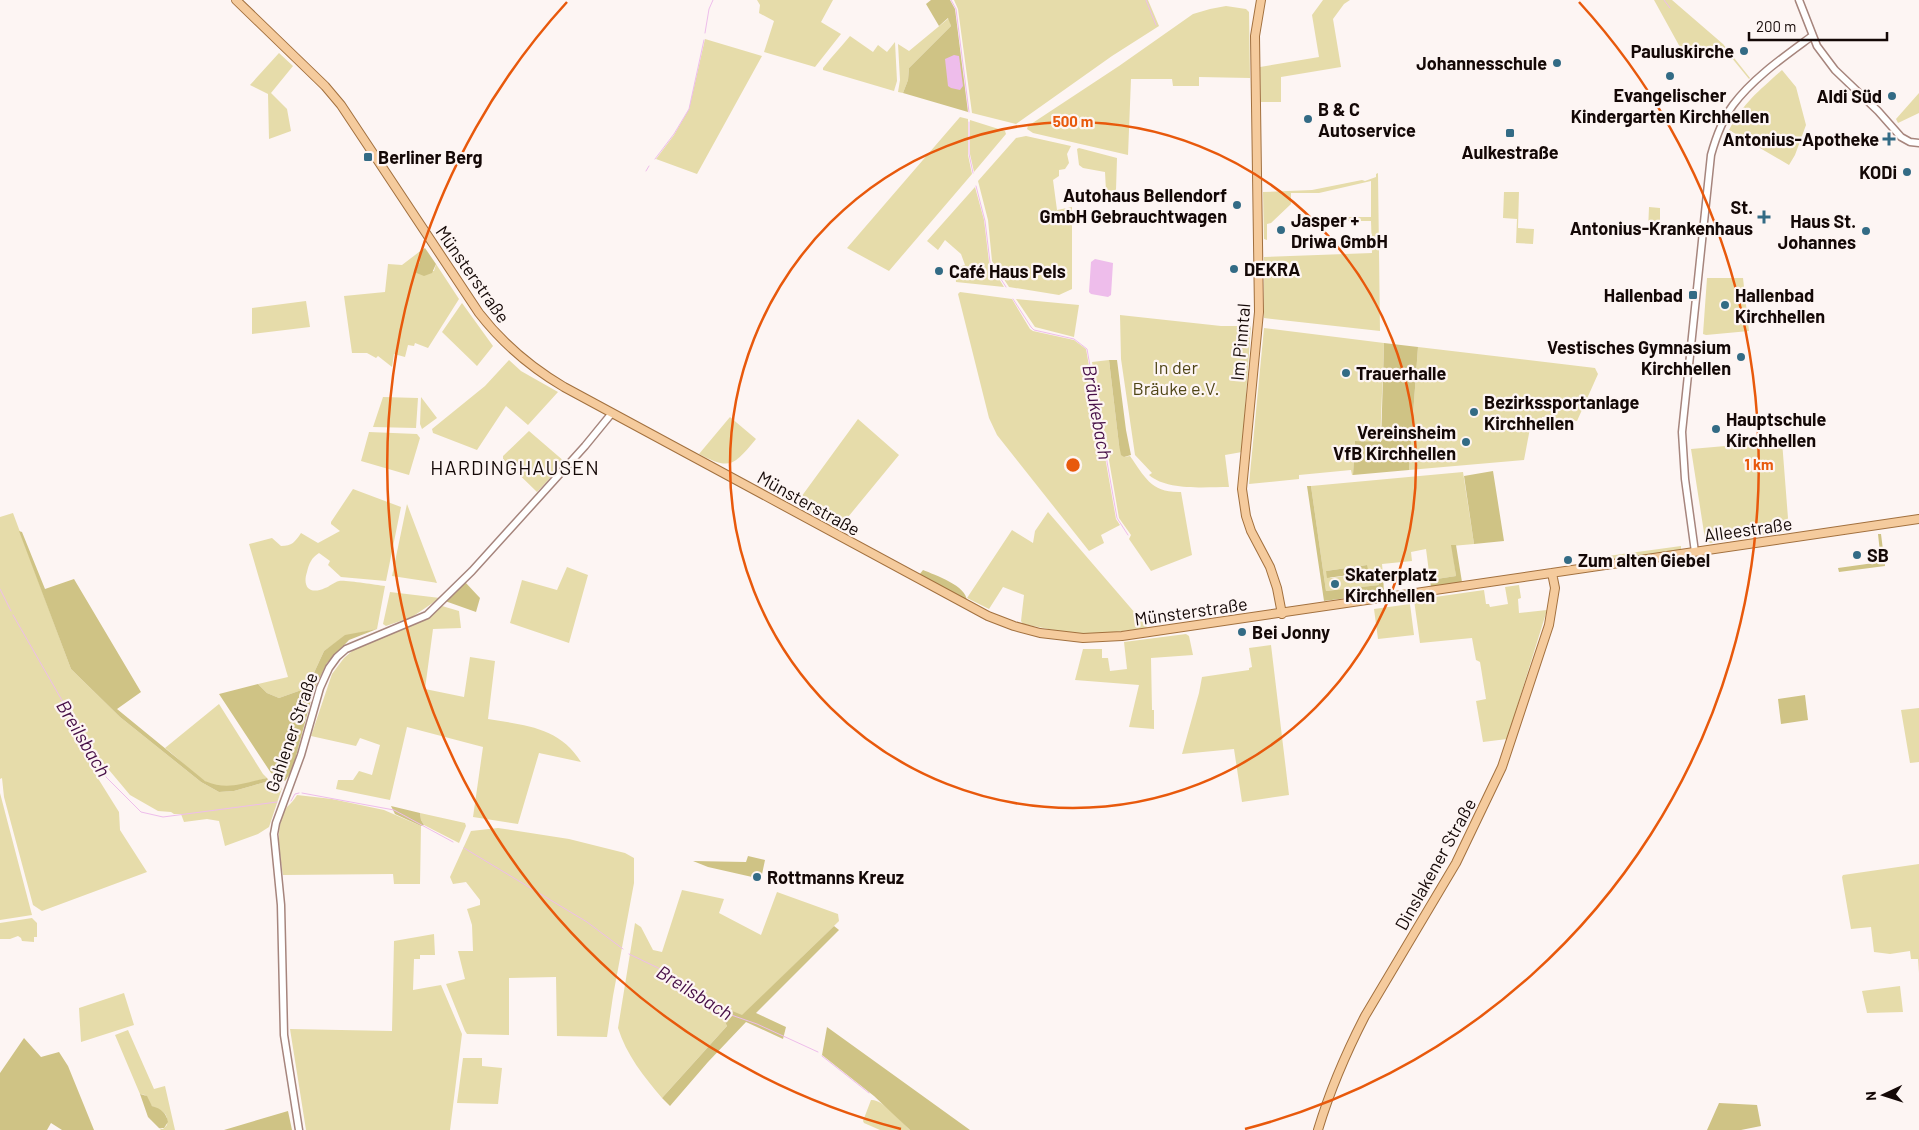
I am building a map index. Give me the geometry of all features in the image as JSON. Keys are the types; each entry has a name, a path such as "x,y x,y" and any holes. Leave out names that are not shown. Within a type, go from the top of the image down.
{"main road":[{"name":"Münsterstraße","path":"236,0 325,86 341,105 479,313 494,332 538,372 988,616 1040,633 1083,638 1122,636 1552,573"},
{"name":"Im Pinntal","path":"1260,3 1255,55 1258,312 1242,489 1249,524 1278,588 1282,614"},
{"name":"Alleestraße","path":"1552,573 1919,519"},
{"name":"Dinslakener Straße","path":"1318,1130 1341,1066 1365,1016 1456,863 1498,775 1550,625 1553,602 1550,584 1552,573"}],"street":[{"path":"1798,0 1812,36 1824,57 1901,137 1910,142 1919,143"},
{"path":"1695,552 1685,479 1682,432 1711,155 1719,130 1739,98 1764,74 1812,36"},
{"name":"Gahlener Straße","path":"299,1130 284,1034 281,905 274,834 276,823 302,754 320,688 329,668 346,649 427,615 467,576 585,446 612,413"}],"green space":[{"path":"757,0 833,0 821,22 841,34 815,67 764,52 774,21 759,13 760,5"},
{"path":"954,0 1148,0 1159,26 1112,56 1016,124 972,113 958,9"},
{"path":"1323,0 1350,0 1344,4 1333,19 1341,67 1281,77 1281,102 1261,102 1260,67 1319,57 1312,15"},
{"path":"1654,0 1672,0 1723,44 1750,78 1722,46 1715,45 1686,58"},
{"path":"1226,6 1246,9 1249,12 1250,78 1199,77 1199,86 1173,86 1172,79 1131,79 1128,155 1033,133 1027,129 1028,126 1193,14"},
{"path":"949,18 951,26 909,68 908,80 903,93 898,92 900,80 898,44 909,51"},
{"path":"850,36 873,52 878,45 887,52 895,42 897,81 894,91 823,70"},
{"path":"705,39 762,56 697,174 656,159 674,135 689,109"},
{"path":"279,53 293,66 271,93 287,109 291,131 269,139 268,94 250,85"},
{"path":"1782,70 1796,87 1806,125 1795,155 1789,165 1729,130 1746,104"},
{"path":"1919,93 1919,113 1898,123 1896,119"},
{"path":"960,117 968,119 968,155 972,174 889,271 847,248"},
{"path":"970,120 1005,131 1006,134 974,172 970,154"},
{"path":"1026,136 1071,146 1067,154 1069,163 1065,169 1059,170 1059,176 1053,180 1057,210 1072,207 1072,289 1059,295 1009,287 992,261 988,220 978,181 1016,138"},
{"path":"1077,149 1117,158 1116,190 1106,191 1105,172 1083,168 1079,165"},
{"path":"1378,173 1380,331 1264,318 1264,257 1372,253 1371,221 1347,221 1347,217 1371,217 1371,181 1319,193 1291,193 1291,204 1271,223 1267,224 1267,240 1264,239 1263,192 1312,190 1365,181 1376,177"},
{"path":"975,187 984,220 989,262 1004,287 956,282 955,268 965,265 961,254 945,240 938,250 927,241"},
{"path":"1504,192 1519,192 1518,228 1534,229 1533,244 1516,243 1517,219 1503,218"},
{"path":"1649,207 1660,208 1660,231 1648,231"},
{"path":"419,252 420,262 415,270 434,271 436,264 459,299 428,348 415,343 414,346 408,345 405,357 394,354 392,367 378,356 376,358 367,353 352,353 344,296 385,292 388,264 402,265"},
{"name":"Hallenbad Kirchhellen","path":"1707,278 1743,278 1749,331 1703,334"},
{"path":"960,292 1012,299 1030,329 1074,340 1086,349 1116,519 1120,525 1101,535 1104,543 1089,551 997,435 989,418 958,294"},
{"path":"1016,299 1079,305 1074,337 1035,327"},
{"path":"306,301 310,327 252,334 252,308"},
{"path":"462,303 493,346 477,366 442,332"},
{"name":"In der Bräuke e.V.","path":"1120,315 1221,326 1251,326 1242,452 1225,455 1229,487 1187,487 1166,484 1149,475 1152,473 1135,455 1121,359"},
{"path":"1264,328 1384,343 1380,443 1355,441 1353,475 1351,470 1299,475 1299,479 1249,484"},
{"name":"Bezirkssportanlage Kirchhellen","path":"1418,347 1595,368 1598,374 1577,421 1542,417 1541,424 1531,423 1524,460 1409,470"},
{"path":"509,360 521,371 558,392 528,425 506,406 477,450 433,433 432,429 485,386"},
{"path":"1109,360 1119,445 1124,457 1130,456 1145,477 1156,487 1171,492 1181,492 1192,555 1151,571 1129,539 1131,535 1119,518 1092,362"},
{"path":"383,397 418,398 416,428 373,427"},
{"path":"421,397 437,418 422,429 420,424"},
{"path":"730,417 756,439 737,460 731,463 725,464 699,454"},
{"path":"858,419 899,455 839,528 796,504"},
{"path":"529,431 565,462 537,492 503,459 503,456"},
{"path":"369,432 417,434 420,438 409,475 361,461"},
{"path":"1782,441 1789,531 1710,543 1705,539 1691,449"},
{"path":"1463,472 1474,544 1452,546 1456,576 1430,580 1426,549 1411,552 1412,561 1382,564 1383,575 1381,574 1380,585 1326,591 1311,486","holes":["1367,565 1364,573 1330,578 1326,571"]},
{"path":"353,489 401,507 386,581 341,577 328,565 330,561 319,553 310,564 306,582 308,588 315,591 339,581 385,586 377,629 345,636 324,651 307,688 279,698 267,693 258,684 288,677 249,544 272,538 281,546 288,545 295,541 301,533 318,543 340,531 331,522"},
{"path":"407,504 437,583 392,576"},
{"path":"1048,512 1148,628 1106,633 1074,634 1023,624 1021,621 1024,595 1003,587 989,609 967,598 1012,530 1033,543 1035,531"},
{"path":"13,513 71,669 120,717 201,782 219,792 234,791 269,781 282,788 269,827 258,834 225,846 219,821 207,819 184,822 181,814 158,811 130,795 99,758 89,764 119,812 120,830 147,872 42,911 33,905 4,797 2,778 0,779 0,517"},
{"path":"1681,546 1681,550 1593,562 1593,558"},
{"path":"567,567 588,575 569,643 510,623 522,580 557,590"},
{"path":"1519,585 1521,598 1518,599 1519,613 1547,610 1507,739 1483,742 1476,701 1486,699 1480,662 1476,660 1472,638 1420,643 1414,600 1484,590 1486,604 1489,604 1490,607 1508,604 1505,587"},
{"path":"390,592 440,598 412,617 386,626 383,624"},
{"path":"1410,604 1414,635 1378,639 1374,609"},
{"path":"442,606 459,611 461,628 433,629 425,689 464,697 470,657 495,661 488,719 528,726 552,735 563,741 581,762 539,753 518,824 473,817 483,747 407,727 390,800 336,789 338,780 353,780 359,771 372,775 380,745 360,738 356,746 311,736 332,674 344,658 358,646 429,616"},
{"path":"1186,634 1189,636 1193,655 1151,658 1154,729 1129,727 1139,685 1075,680 1083,649 1102,649 1102,658 1108,658 1110,671 1127,669 1124,642"},
{"path":"1271,645 1289,795 1242,802 1234,749 1182,754 1202,677 1249,670 1252,667 1249,648"},
{"path":"219,704 267,778 232,787 213,785 199,777 165,748"},
{"path":"1919,708 1919,762 1910,763 1901,710"},
{"path":"0,793 32,915 0,920"},
{"path":"297,795 332,799 384,810 421,826 420,884 394,884 393,874 283,875 279,840 280,822 287,807"},
{"path":"420,813 465,823 466,826 459,843 424,825"},
{"path":"498,828 569,839 625,853 634,858 634,883 607,1037 557,1036 556,977 509,978 509,1035 467,1034 465,1031 446,984 465,979 458,951 473,951 472,925 467,909 480,905 480,900 466,882 453,884 450,877 471,831"},
{"path":"1919,864 1919,973 1918,959 1911,959 1910,951 1890,954 1874,952 1871,927 1851,929 1842,877 1843,875"},
{"path":"682,890 724,899 719,913 761,935 777,892 838,914 839,921 742,1016 715,1004 712,1009 727,1026 662,1098 631,1056 618,1028 635,923 641,927 653,950 662,952"},
{"path":"32,918 37,923 37,937 34,937 34,942 22,941 18,936 10,939 0,939 0,923"},
{"path":"434,934 435,955 420,955 420,959 414,959 413,990 441,985 462,1034 450,1130 306,1130 290,1029 392,1031 394,941"},
{"path":"1900,986 1903,1012 1867,1013 1862,991"},
{"path":"124,993 134,1025 81,1042 79,1008"},
{"path":"128,1030 154,1089 165,1086 175,1130 161,1130 159,1128 163,1129 167,1125 165,1114 152,1106 145,1095 140,1094 115,1035"},
{"path":"463,1058 482,1058 482,1066 502,1068 498,1104 457,1103"},
{"path":"871,1100 881,1103 910,1130 880,1130 864,1123 863,1121"}],"shaded area":[{"path":"931,0 950,0 955,9 968,112 903,93 908,80 909,68 951,26 948,18 939,26 926,4"},
{"path":"954,55 959,56 963,86 960,90 948,86 945,59"},
{"path":"425,248 436,264 432,273 424,276 414,272 420,262 419,252"},
{"path":"1095,259 1113,263 1111,295 1108,297 1089,292 1091,262"},
{"path":"1384,343 1418,347 1409,470 1353,475 1355,441 1381,442"},
{"path":"1109,360 1117,360 1131,455 1124,457 1121,455 1119,445"},
{"path":"1493,471 1504,541 1474,544 1464,476"},
{"path":"1307,486 1311,486 1326,591 1379,585 1378,572 1383,575 1384,593 1324,601"},
{"path":"19,531 22,532 45,589 74,579 141,692 117,709 205,781 228,786 267,778 269,781 234,791 219,792 201,782 120,717 71,669"},
{"path":"1878,534 1881,534 1885,566 1839,572 1838,568 1881,562"},
{"path":"1451,545 1456,545 1462,582 1431,587 1430,580 1456,576"},
{"path":"1367,565 1368,570 1364,573 1327,578 1326,571"},
{"path":"923,570 957,586 966,596 967,602 919,575"},
{"path":"465,582 480,598 476,612 445,601"},
{"path":"377,629 349,640 327,663 314,689 292,771 285,781 271,773 219,694 258,684 267,693 279,698 307,688 324,651 345,635"},
{"path":"1805,695 1808,720 1781,724 1778,699"},
{"path":"391,806 420,813 424,825 421,826 395,814"},
{"path":"748,856 765,860 761,879 708,867 693,861 746,862"},
{"path":"834,926 839,930 756,1013 786,1027 783,1039 746,1022 670,1106 662,1098 727,1026 712,1009 715,1004 742,1015"},
{"path":"827,1027 970,1130 910,1130 874,1096 822,1055"},
{"path":"24,1038 41,1057 59,1052 68,1066 94,1130 62,1130 51,1123 47,1130 0,1130 0,1073"},
{"path":"140,1094 147,1096 152,1106 164,1113 168,1122 164,1128 159,1128 148,1117"},
{"path":"1719,1103 1757,1105 1761,1126 1741,1130 1707,1130"},
{"path":"288,1111 292,1130 224,1130"}],"waterway":[{"path":"705,33 709,9 713,0"},
{"name":"Bräukebach","path":"951,0 956,9 969,112"},
{"path":"1146,0 1156,25"},
{"path":"1664,0 1670,8"},
{"path":"655,159 674,134 689,109 704,40"},
{"name":"Bräukebach","path":"969,122 969,154 973,173"},
{"path":"646,171 649,166"},
{"name":"Bräukebach","path":"976,186 985,221 990,262 1006,287"},
{"name":"Bräukebach","path":"1013,299 1034,330 1074,339 1087,349 1117,518 1128,535"},
{"name":"Breilsbach","path":"0,589 11,611"},
{"name":"Breilsbach","path":"13,615 106,777 141,812 163,817 277,802"},
{"name":"Breilsbach","path":"291,801 295,794 299,793"},
{"name":"Breilsbach","path":"302,793 394,810 453,842"},
{"name":"Breilsbach","path":"464,848 587,922 623,949"},
{"name":"Breilsbach","path":"629,954 675,976 717,1010 757,1024 818,1052"},
{"name":"Breilsbach","path":"822,1056 869,1093"}],"place":[{"name":"Pauluskirche","path":"1744,51"},
{"name":"Johannesschule","path":"1557,63"},
{"name":"Evangelischer Kindergarten Kirchhellen","path":"1670,76"},
{"name":"Aldi Süd","path":"1892,96"},
{"name":"B & C Autoservice","path":"1308,119"},
{"name":"Aulkestraße","path":"1510,133"},
{"name":"Antonius-Apotheke","path":"1889,139"},
{"name":"Berliner Berg","path":"368,157"},
{"name":"KODi","path":"1907,172"},
{"name":"Autohaus Bellendorf GmbH Gebrauchtwagen","path":"1237,205"},
{"name":"St. Antonius-Krankenhaus","path":"1764,217"},
{"name":"Jasper + Driwa GmbH","path":"1281,230"},
{"name":"Haus St. Johannes","path":"1866,231"},
{"name":"DEKRA","path":"1234,269"},
{"name":"Café Haus Pels","path":"939,271"},
{"name":"Hallenbad","path":"1693,295"},
{"name":"Hallenbad Kirchhellen","path":"1725,305"},
{"name":"Vestisches Gymnasium Kirchhellen","path":"1741,357"},
{"name":"Trauerhalle","path":"1346,373"},
{"name":"Bezirkssportanlage Kirchhellen","path":"1474,412"},
{"name":"Hauptschule Kirchhellen","path":"1716,429"},
{"name":"Vereinsheim VfB Kirchhellen","path":"1466,442"},
{"name":"SB","path":"1857,555"},
{"name":"Zum alten Giebel","path":"1568,560"},
{"name":"Skaterplatz Kirchhellen","path":"1335,584"},
{"name":"Bei Jonny","path":"1242,632"},
{"name":"Rottmanns Kreuz","path":"757,877"}],"district":[{"name":"HARDINGHAUSEN","path":"515,467"}]}
